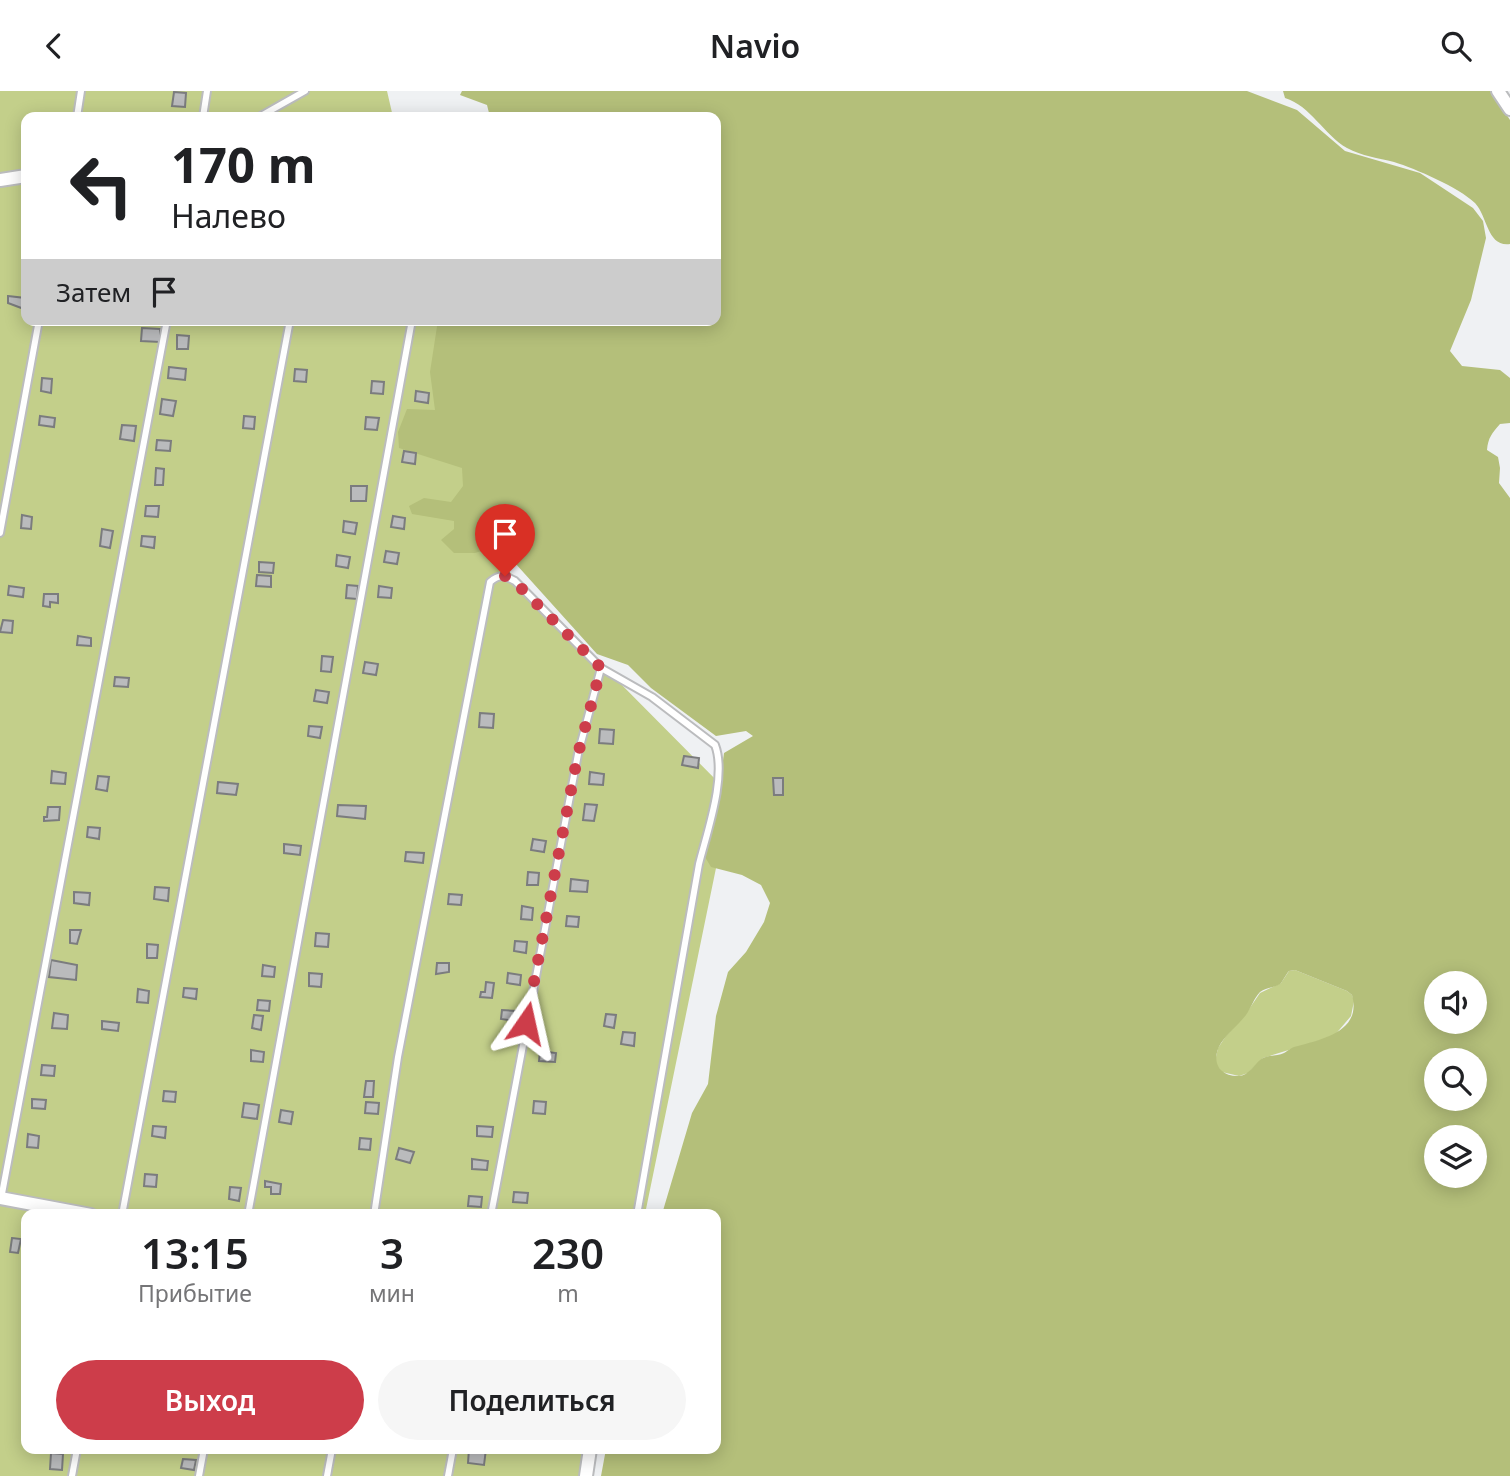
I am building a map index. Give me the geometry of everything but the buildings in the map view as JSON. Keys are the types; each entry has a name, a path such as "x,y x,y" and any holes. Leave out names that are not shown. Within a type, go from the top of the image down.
{"street":[{"path":"1498,91 1510,109"},
{"path":"0,180 21,177"},
{"path":"0,1200 55,1209"},
{"path":"586,1476 589,1454"}],"lane":[{"path":"78,112 81,91"},
{"path":"204,112 207,91"},
{"path":"268,112 305,91"},
{"path":"0,533 38,326"},
{"path":"0,1200 166,326"},
{"path":"123,1209 289,326"},
{"path":"249,1209 411,326"},
{"path":"375,1209 398,1057 490,582 497,576 505,576 514,581 601,668 652,697 715,745 718,753 718,775 712,814 699,864 638,1209"},
{"path":"492,1209 578,754 601,668"},
{"path":"72,1476 77,1454"},
{"path":"199,1476 203,1454"},
{"path":"327,1476 331,1454"},
{"path":"448,1476 452,1454"}],"green space":[{"path":"0,91 387,91 392,112 21,112 21,326 437,326 486,548 731,795 646,1209 21,1209 21,1454 595,1454 591,1476 0,1476"},
{"path":"462,91 1247,91 1297,110 1345,151 1420,173 1473,208 1483,221 1486,238 1471,300 1450,351 1462,366 1500,370 1510,378 1510,423 1497,427 1489,439 1487,450 1498,457 1499,483 1510,498 1510,1476 601,1476 605,1454 721,1454 721,1209 663,1209 692,1113 708,1084 716,1016 728,972 746,952 764,922 770,903 761,885 742,875 711,867 705,857 717,805 724,753 753,736 746,731 716,736 651,688 628,665 597,654 506,553 494,547 475,553 454,553 441,540 454,529 454,521 412,514 409,506 424,498 451,502 463,486 462,468 399,448 398,432 407,409 435,410 430,372 437,326 721,326 721,112 489,112 487,105 460,95","holes":["1295,970 1352,995 1354,1007 1346,1025 1338,1031 1282,1054 1263,1058 1246,1074 1231,1075 1221,1070 1216,1060 1221,1043 1246,1015 1260,992 1280,984 1289,971"]},
{"path":"1283,91 1491,91 1510,120 1510,244 1502,244 1492,236 1479,209 1468,197 1414,169 1347,148 1302,107 1285,98"},
{"path":"1295,970 1352,995 1354,1001 1351,1016 1334,1036 1263,1058 1248,1073 1239,1076 1222,1072 1216,1065 1216,1057 1226,1036 1260,993 1281,983 1289,971"}],"route":[{"path":"505,576 514,581 601,668 578,754 526,1023"}]}
